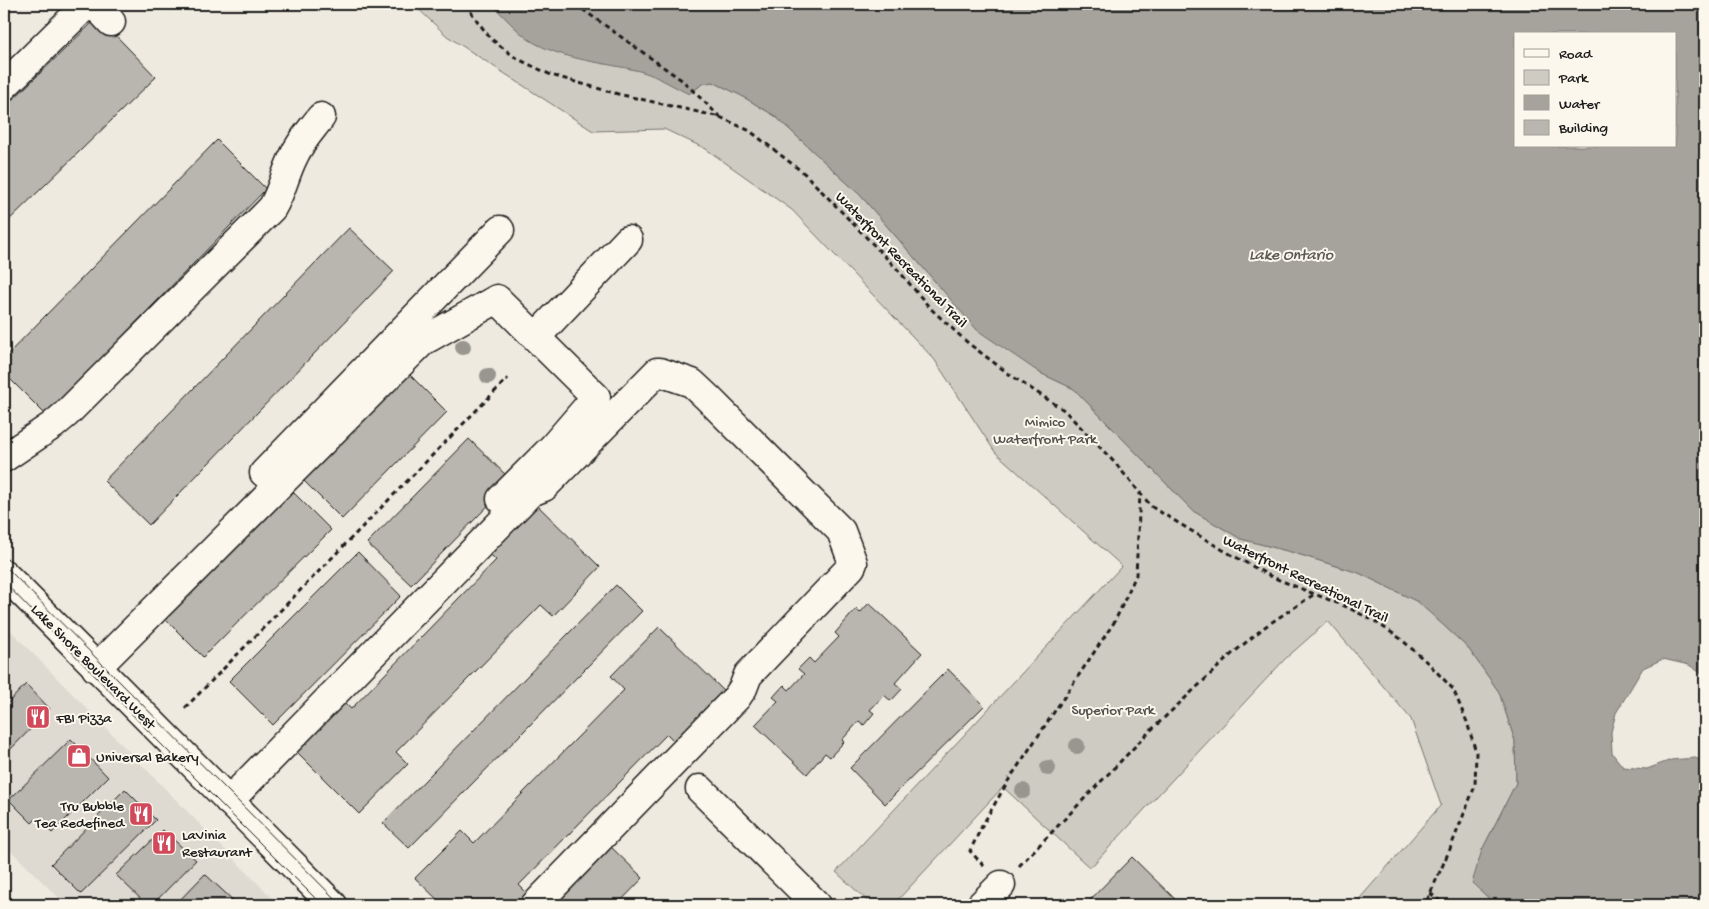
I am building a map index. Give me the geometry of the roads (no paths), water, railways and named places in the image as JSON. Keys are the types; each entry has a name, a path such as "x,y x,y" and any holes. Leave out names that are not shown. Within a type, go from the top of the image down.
{"main road":[{"path":"4,86 82,9 90,6 96,7 111,22"},
{"path":"4,458 66,414 272,208 277,201 293,157 321,117"},
{"path":"90,662 500,230"},
{"path":"536,337 628,240"},
{"path":"90,662 423,341 497,300 596,397 553,447 223,796"},
{"path":"223,796 531,492 544,487 657,372 692,383 841,531 853,563 852,567 748,675 737,697 535,905"},
{"name":"Lake Shore Boulevard West","path":"4,574 332,905"},
{"path":"700,789 817,905"},
{"path":"981,905 1000,885"}],"water":[{"name":"Lake Ontario","path":"492,4 1705,4 1705,676 1689,665 1663,659 1643,668 1616,713 1611,732 1612,753 1623,767 1647,769 1671,760 1695,758 1705,762 1705,905 1496,905 1472,883 1482,850 1516,783 1515,741 1499,692 1468,648 1418,602 1359,573 1241,539 1193,511 1074,389 1040,373 977,330 860,195 775,116 740,95 713,82 702,84 689,94 643,72 555,52 528,39"}],"tram line":[{"path":"4,565 341,905"},
{"path":"4,582 158,741 322,905"}],"place":[{"name":"FBI Pizza","path":"38,717"},
{"name":"Universal Bakery","path":"79,756"},
{"name":"Tru Bubble Tea Redefined","path":"141,814"},
{"name":"LaVinia Restaurant","path":"164,843"}],"park label":[{"name":"Mimico Waterfront Park","path":"1045,430"},
{"name":"Superior Park","path":"1113,709"}]}
